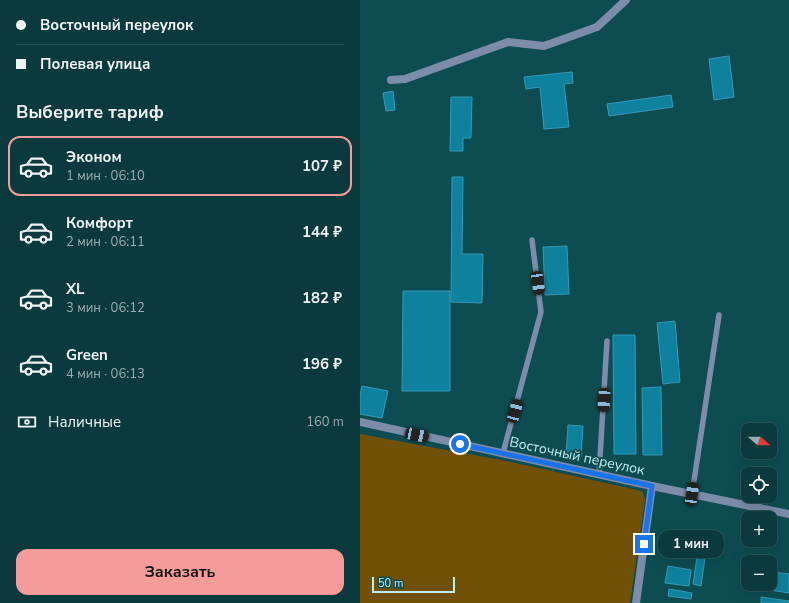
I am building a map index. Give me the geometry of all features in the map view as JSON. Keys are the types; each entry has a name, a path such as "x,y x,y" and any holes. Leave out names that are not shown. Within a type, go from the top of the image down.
{"street":[{"path":"391,80 405,79 508,42 544,46 597,27 626,0"},
{"name":"Восточный переулок","path":"360,422 652,486 789,514"},
{"path":"636,603 652,486"}],"lane":[{"path":"503,453 541,312 532,240"},
{"path":"692,494 719,315"},
{"path":"599,474 607,341"}],"shaded area":[{"path":"360,434 511,462 642,491 645,499 630,603 360,603"}],"building":[{"path":"729,56 734,97 714,100 709,59"},
{"path":"572,72 573,83 564,84 569,127 544,129 540,87 526,89 524,77"},
{"path":"393,91 395,110 386,111 383,93"},
{"path":"671,95 673,107 609,116 607,104"},
{"path":"451,97 472,97 471,138 463,138 463,151 450,151"},
{"path":"452,177 463,177 462,254 483,254 482,303 451,302"},
{"path":"567,246 569,294 545,295 543,247"},
{"path":"403,291 450,291 450,391 402,391"},
{"path":"675,321 680,382 663,384 657,323"},
{"path":"613,335 635,335 636,454 614,454"},
{"path":"362,386 388,391 382,418 360,414 360,395"},
{"path":"661,387 662,455 643,455 642,388"},
{"path":"568,425 583,426 581,457 566,456"},
{"path":"664,543 690,547 689,554 663,550"},
{"path":"697,557 705,558 701,586 693,584"},
{"path":"668,566 691,570 689,586 665,583"},
{"path":"777,572 789,574 789,593 776,591"},
{"path":"669,589 692,593 691,599 668,596"},
{"path":"761,597 789,601 789,603 761,603"}],"route":[{"path":"460,444 652,486 644,544"}]}
